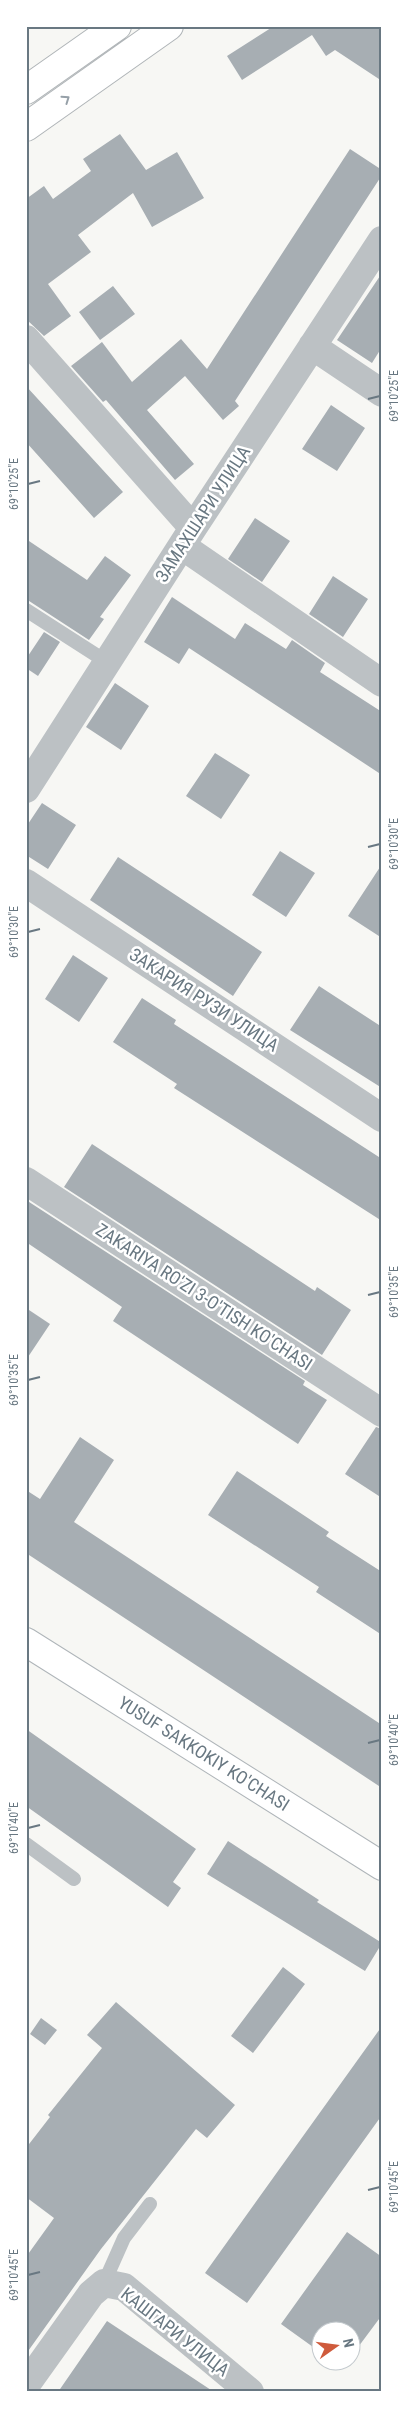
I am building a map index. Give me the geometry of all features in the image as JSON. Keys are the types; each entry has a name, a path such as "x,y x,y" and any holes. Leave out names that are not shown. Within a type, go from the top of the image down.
{"main road":[{"path":"26,90 117,26"},
{"path":"26,126 169,26"},
{"name":"YUSUF SAKKOKIY KO'CHASI","path":"26,1642 382,1866"}],"street":[{"name":"ЗАМАХШАРИ УЛИЦА","path":"26,789 187,537 382,240"},
{"path":"26,339 187,537 382,683"},
{"path":"312,346 382,393"},
{"name":"ЗАКАРИЯ РУЗИ УЛИЦА","path":"26,883 382,1118"},
{"name":"ZAKARIYA RO'ZI 3-O'TISH KO'CHASI","path":"26,1181 382,1413"},
{"name":"КАШГАРИ УЛИЦА","path":"26,2385 91,2294 104,2283 124,2287 250,2392"}],"lane":[{"path":"26,610 107,662"},
{"path":"26,1844 74,1879"},
{"path":"104,2283 124,2238 150,2204"}],"building":[{"path":"274,26 382,26 382,81 335,50 326,56 312,35 242,80 227,56"},
{"path":"120,134 146,170 177,152 204,198 152,227 133,193 78,235 91,252 48,284 71,316 44,336 26,319 26,199 44,186 53,199 91,171 83,159"},
{"path":"350,149 382,170 382,175 235,401 239,406 223,420 185,376 147,410 194,464 175,480 106,400 103,402 71,366 102,342 132,382 181,339 207,369"},
{"path":"382,273 382,347 372,363 337,340"},
{"path":"113,286 135,314 100,340 79,312"},
{"path":"26,386 123,492 94,518 26,442"},
{"path":"331,405 365,428 337,471 302,449"},
{"path":"255,518 290,541 262,582 228,559"},
{"path":"26,539 87,580 105,556 131,575 100,617 104,619 89,640 26,599"},
{"path":"333,576 368,599 343,637 309,614"},
{"path":"172,597 235,639 245,623 286,649 292,640 325,663 320,672 382,712 382,775 189,648 179,664 144,642"},
{"path":"44,632 60,642 38,676 26,668 26,659"},
{"path":"115,683 149,706 121,750 86,727"},
{"path":"215,753 250,775 221,819 186,796"},
{"path":"42,803 76,825 48,869 26,855 26,827"},
{"path":"280,851 315,873 286,917 252,895"},
{"path":"118,857 262,952 233,996 90,900"},
{"path":"382,864 382,938 348,916"},
{"path":"73,955 108,978 79,1022 45,999"},
{"path":"319,986 382,1027 382,1088 290,1030"},
{"path":"142,998 176,1020 174,1024 382,1159 382,1221 174,1088 177,1084 113,1042"},
{"path":"92,1144 315,1291 317,1287 351,1310 322,1355 64,1187"},
{"path":"26,1200 305,1381 303,1385 327,1400 298,1444 113,1321 122,1307 26,1242"},
{"path":"26,1308 50,1324 26,1360"},
{"path":"376,1427 382,1429 382,1498 345,1474"},
{"path":"80,1437 114,1460 74,1522 382,1725 382,1788 26,1553 26,1490 40,1499"},
{"path":"237,1471 329,1532 326,1536 382,1572 382,1635 316,1592 319,1587 208,1515"},
{"path":"26,1729 196,1849 173,1882 181,1888 168,1907 26,1806"},
{"path":"228,1841 319,1900 317,1902 382,1943 365,1971 207,1874"},
{"path":"283,1967 305,1984 253,2053 231,2036"},
{"path":"116,2002 235,2105 207,2138 196,2129 101,2249 26,2354 26,2257 54,2218 26,2197 26,2148 50,2117 48,2115 102,2048 87,2035"},
{"path":"41,2018 57,2030 45,2045 30,2034"},
{"path":"382,2026 382,2115 247,2303 205,2273"},
{"path":"347,2232 382,2257 382,2315 360,2345 360,2320 310,2320 310,2345 281,2324"},
{"path":"107,2321 214,2392 58,2392"}]}
